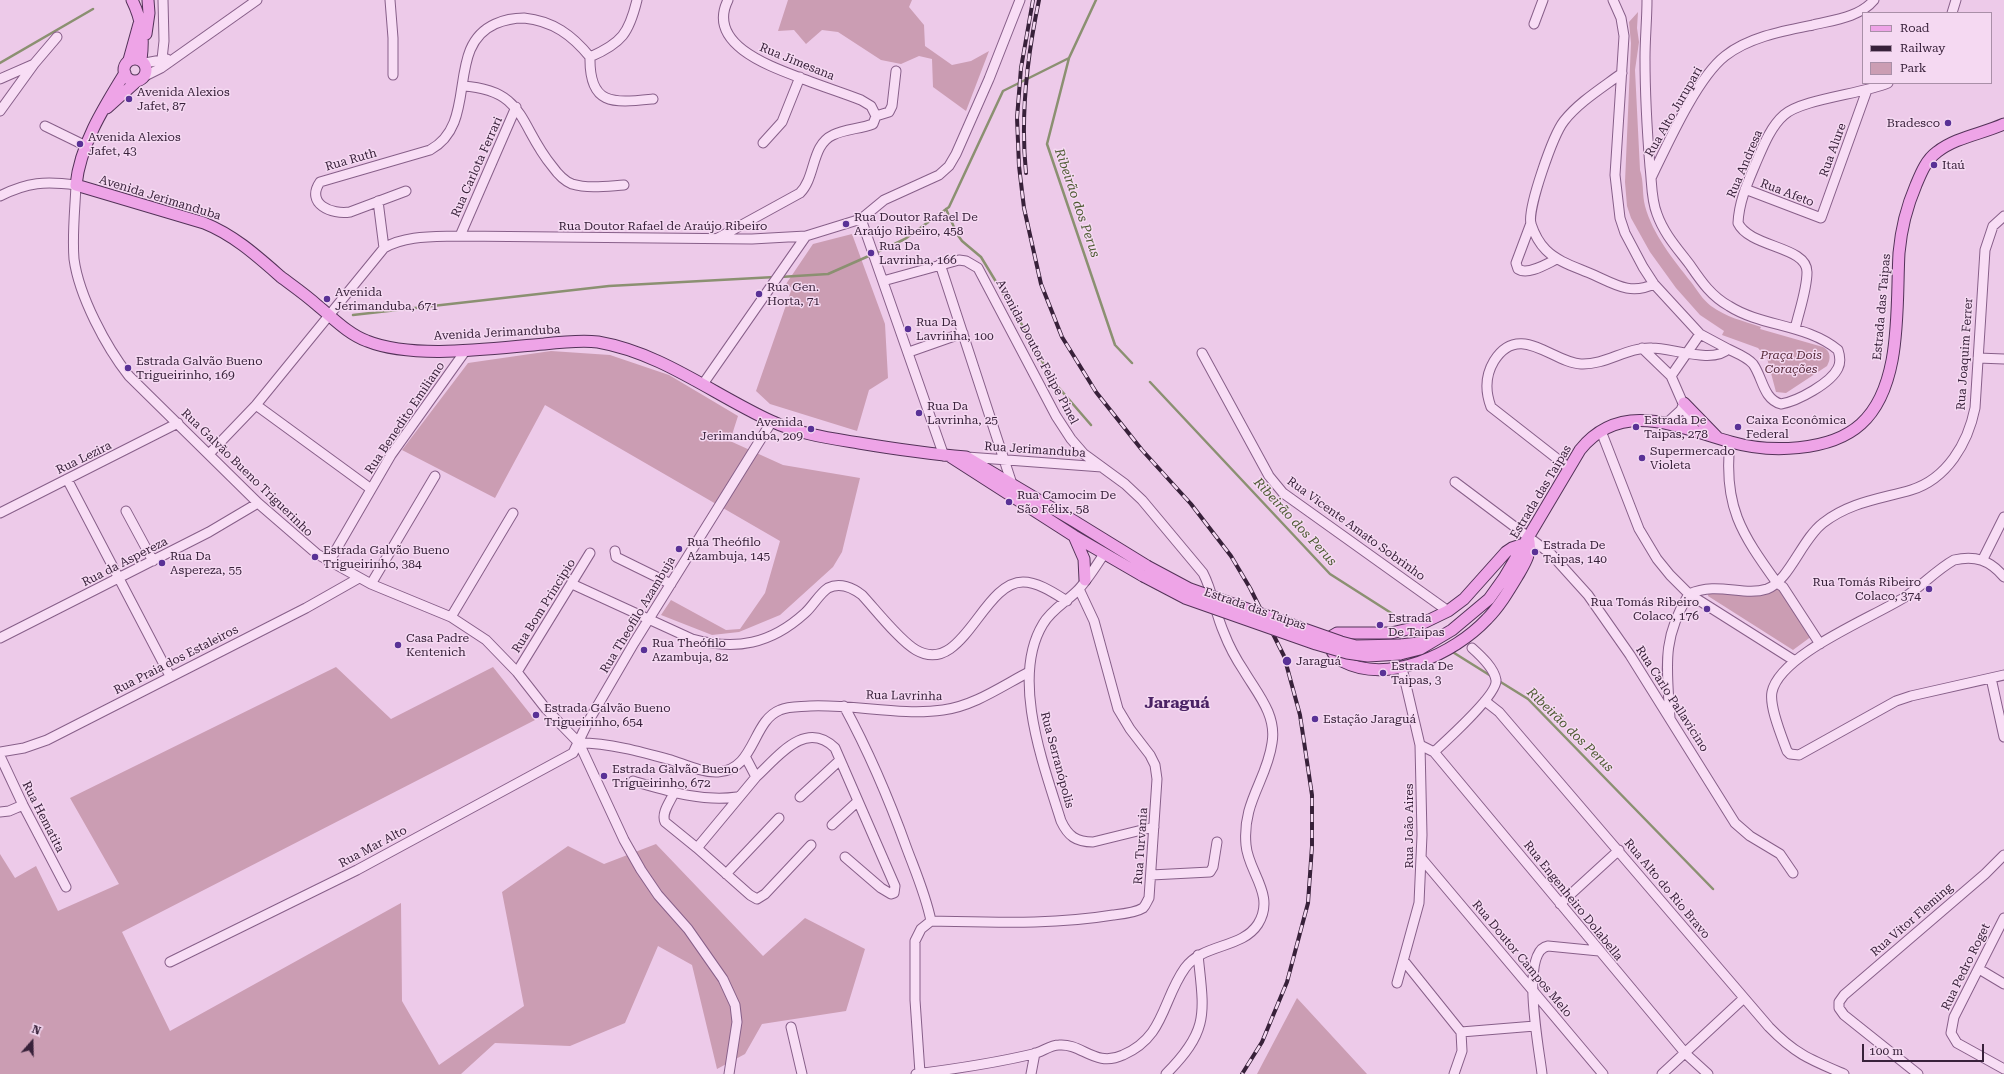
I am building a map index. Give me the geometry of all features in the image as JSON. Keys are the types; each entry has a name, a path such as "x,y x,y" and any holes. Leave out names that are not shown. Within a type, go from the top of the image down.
{"main road":[{"path":"132,0 139,15 144,40"},
{"path":"76,186 80,162 86,146 124,73 125,66 129,60 142,0"},
{"path":"105,109 141,78 147,69 143,62 144,40 149,13 148,0"},
{"path":"129,60 134,58 143,62"},
{"path":"124,73 130,79 141,78"},
{"name":"Estrada das Taipas","path":"1145,571 1185,598 1316,644 1347,653 1368,656 1400,650 1420,649 1452,630 1489,599 1526,541 1569,468 1587,442 1601,431 1611,426 1632,421 1668,422 1742,445 1784,448 1816,445 1830,442 1842,436 1860,426 1872,414 1885,388 1893,354 1900,246 1908,206 1928,160 1945,147 2004,124"},
{"name":"Avenida Jerimanduba","path":"76,186 204,223 220,230 264,261 353,335 385,347 405,349 466,350 572,342 597,342 623,348 656,361 772,421 821,437 948,456 966,457"},
{"path":"1684,403 1717,437"},
{"path":"948,456 1104,554 1145,571"},
{"path":"966,457 1012,484 1145,571"},
{"path":"1074,536 1084,558 1082,585"},
{"path":"1526,541 1530,549 1509,591 1487,620 1462,640 1429,657 1402,668 1373,670 1351,665 1335,656 1332,652 1330,642 1332,636 1337,633 1391,633 1413,628 1448,611 1473,591 1506,552 1526,541"}],"street":[{"path":"162,64 163,0"},
{"path":"141,78 162,64 178,56 257,0"},
{"path":"390,0 393,38 393,75"},
{"path":"590,57 607,50 619,41 630,25 637,0"},
{"name":"Rua Jimesana","path":"728,0 722,15 728,33 745,52 762,63 861,100 871,106 876,116"},
{"name":"Rua Doutor Rafael de Araújo Ribeiro","path":"209,454 256,405 384,248 395,242 404,239 460,236 752,239 806,236 861,219 884,200 939,175 949,166 956,154 986,86 1020,0"},
{"path":"1534,24 1543,0"},
{"path":"1613,0 1622,18 1624,36 1615,175 1616,200 1625,234 1654,284 1700,334 1752,364 1767,394 1772,400 1781,404 1786,403 1821,386 1834,374 1839,363 1838,350 1830,343 1795,329 1748,315 1717,299 1673,244 1660,222 1654,205 1645,84 1647,0"},
{"name":"Rua Alto Jurupari","path":"1651,177 1691,100 1710,71 1725,56 1735,49 1765,36 1850,15 1867,7 1874,0"},
{"path":"1952,12 1956,0"},
{"path":"624,185 588,187 568,182 559,175 545,157 516,107 498,94 486,89 463,86 464,66 468,51 475,40 488,27 503,21 519,18 537,19 562,29 576,40 590,57 592,83 599,94 609,100 622,102 653,99"},
{"path":"0,111 34,64 57,37"},
{"path":"143,62 162,64"},
{"path":"0,79 34,64"},
{"path":"717,239 800,193 806,185 818,149 824,140 833,134 873,124 876,116 889,112 892,106 896,71"},
{"path":"1557,259 1523,272 1518,269 1516,263 1531,223 1539,182 1556,133 1564,121 1576,108 1622,73"},
{"path":"763,143 782,122 800,78"},
{"name":"Rua Andresa","path":"1795,329 1806,280 1806,264 1800,257 1754,239 1740,228 1738,216 1745,190 1766,141 1783,115 1798,107 1868,90 1885,84"},
{"name":"Rua Ruth","path":"406,191 350,212 342,213 327,208 319,203 315,197 316,189 320,182 421,153 436,146 447,137 453,124 461,101 463,86"},
{"name":"Rua Alure","path":"1821,218 1868,90"},
{"name":"Rua Carlota Ferrari","path":"460,236 516,107"},
{"path":"45,126 86,146"},
{"name":"Avenida Jerimanduba","path":"0,196 30,183 45,182 76,186"},
{"name":"Rua Galvão Bueno Triguerinho","path":"76,186 74,258 78,276 85,295 116,360 143,392 178,423 301,542 329,562 359,578 451,617 486,640 517,672 546,709 579,743 624,840 641,870 658,895 688,929 723,978 735,1005 737,1022 729,1074"},
{"name":"Rua Afeto","path":"1745,190 1821,218"},
{"path":"378,201 384,248"},
{"name":"Rua Joaquim Ferrer","path":"1689,594 1708,587 1760,590 1768,589 1785,576 1812,534 1834,516 1860,502 1912,489 1927,483 1950,463 1963,445 1971,426 1975,408 1985,250 1993,226 2004,216"},
{"path":"861,219 948,456"},
{"path":"1531,223 1543,246 1557,259 1624,288 1644,289 1654,284"},
{"path":"703,384 806,236"},
{"name":"Avenida Doutor Felipe Pinel","path":"883,281 940,264 966,261 978,268 1056,416 1071,439 1084,454 1125,484 1142,500 1203,573 1209,585 1223,631 1243,671 1265,706 1273,728 1270,754 1252,797 1246,824 1246,849 1262,889 1263,911 1260,921 1254,930 1246,935 1198,955 1187,965 1180,975 1160,1020 1152,1034 1140,1045 1113,1059 1093,1057 1069,1046 1060,1044 1035,1054 916,1074"},
{"path":"940,264 1012,484"},
{"path":"909,352 963,333"},
{"path":"1671,376 1700,334"},
{"path":"1569,468 1491,407 1487,380 1492,364 1504,350 1509,347 1523,344 1537,346 1564,360 1581,364 1602,361 1623,352 1642,348 1664,348 1687,353 1718,355 1728,349"},
{"path":"1642,348 1671,376 1695,431"},
{"name":"Rua Benedito Emiliano","path":"329,562 398,445 466,350"},
{"name":"Rua Vicente Amato Sobrinho","path":"1202,353 1269,476 1283,493 1392,569 1448,611"},
{"path":"1978,358 2004,359"},
{"path":"1668,422 1678,413 1684,403"},
{"path":"256,405 371,489"},
{"name":"Rua Theofilo Azambuja","path":"579,743 588,722 648,620 772,421"},
{"name":"Rua Lezira","path":"0,513 178,423"},
{"path":"1601,431 1639,529 1645,541 1670,575 1689,594 1795,661"},
{"path":"1730,442 1727,466 1729,485 1737,520 1743,533 1777,583 1783,587 1820,644"},
{"name":"Rua Jerimanduba","path":"966,457 1102,468"},
{"path":"371,584 435,476"},
{"path":"67,479 170,676"},
{"name":"Rua Carlo Pallavicino","path":"1455,482 1526,541 1560,562 1588,595 1630,656 1735,823 1750,836 1780,854 1793,873"},
{"name":"Rua da Aspereza","path":"0,638 209,532 258,502"},
{"path":"126,511 153,561"},
{"path":"451,617 513,513"},
{"path":"1983,559 2004,517"},
{"path":"615,551 616,557 671,584"},
{"name":"Rua Bom Principio","path":"517,672 590,553"},
{"name":"Rua Serranópolis","path":"1104,554 1082,585 1067,601 1048,615 1042,626 1036,642 1029,672 1032,720 1047,778 1061,821 1066,831 1073,838 1082,842 1093,842 1154,827"},
{"path":"2004,577 1983,559 1963,558 1951,562 1904,598 1820,644 1795,661 1781,673 1777,680 1771,697 1772,706 1787,751 1794,756 1805,753 1896,702 1911,696 2004,675"},
{"name":"Rua Praia dos Estaleiros","path":"0,752 24,748 47,740 306,608 359,578"},
{"path":"572,584 692,639 711,644 748,645 780,631 806,613 828,589 835,586 843,586 862,595 910,647 925,654 943,652 952,647 962,638 998,593 1014,583 1029,582 1038,585 1067,601"},
{"name":"Rua Turvania","path":"931,921 1037,923 1093,918 1133,912 1142,908 1149,898 1157,778 1150,755 1130,729 1118,709 1094,621 1082,585"},
{"path":"1670,718 1667,651 1673,626 1689,594"},
{"path":"1434,752 1485,701 1495,687 1496,682 1482,656 1472,648"},
{"name":"Rua João Aires","path":"1397,983 1419,903 1422,859 1420,745 1402,668"},
{"name":"Rua Lavrinha","path":"746,758 756,738 770,717 779,710 793,707 844,706 907,711 943,710 971,703 1029,672"},
{"path":"1991,678 2004,737"},
{"name":"Rua Alto do Rio Bravo","path":"1485,701 1499,712 1786,1045 1815,1062 1844,1074"},
{"path":"844,706 867,748 888,796 927,902 931,921 921,929 915,941 915,1000 920,1074"},
{"path":"697,848 756,777 794,742 802,738 819,737 828,741 835,748 857,802 895,886 894,893 891,894 881,888 845,857"},
{"path":"579,743 595,743 659,757 710,772 722,771 731,768 746,758 756,777"},
{"name":"Rua Mar Alto","path":"170,962 357,870 568,758 579,743"},
{"name":"Rua Engenheiro Dolabella","path":"1420,745 1434,752 1477,801 1560,904 1686,1054 1708,1074"},
{"name":"Rua Hematita","path":"0,756 23,805 66,887"},
{"path":"800,797 840,760"},
{"path":"634,781 674,793 717,800 737,798"},
{"path":"674,793 664,814 665,822 697,848 750,896 757,899 761,898 811,845"},
{"path":"832,825 857,802"},
{"path":"0,812 9,811 23,805"},
{"path":"726,874 780,818"},
{"path":"1151,875 1210,872 1213,867 1217,842"},
{"path":"1560,904 1619,850"},
{"name":"Rua Vitor Fleming","path":"1918,1074 1844,1014 1838,1005 1844,995 2004,855"},
{"name":"Rua Doutor Campos Melo","path":"1422,859 1603,1074"},
{"name":"Rua Pedro Roget","path":"2004,918 1954,1017 1951,1033 1957,1043 2004,1069"},
{"path":"1542,1074 1535,1026 1532,989 1538,953 1544,946 1599,951"},
{"path":"1166,1074 1191,1046 1200,1028 1202,1001 1198,955"},
{"path":"1404,961 1461,1032 1462,1050 1454,1074"},
{"path":"1979,969 2004,984"},
{"path":"1662,1074 1686,1054 1744,998"},
{"path":"1461,1032 1535,1026"},
{"path":"791,1027 802,1074"},
{"path":"1031,1074 1035,1054"}],"green space":[{"path":"788,0 912,0 909,7 924,25 925,46 952,65 971,61 989,51 966,111 933,87 932,59 919,56 901,64 881,60 838,32 822,30 806,44 794,30 778,31"},
{"name":"Praça Dois Corações","path":"1638,12 1637,28 1639,42 1635,70 1640,170 1644,202 1649,217 1658,237 1708,304 1729,316 1761,327 1760,329 1823,347 1828,351 1830,358 1827,366 1786,393 1776,392 1767,358 1758,348 1722,335 1724,331 1700,315 1676,288 1650,252 1631,218 1627,206 1625,182 1631,43 1629,22"},
{"path":"852,234 885,324 888,378 869,390 857,431 770,404 756,391 792,288 786,284 813,244"},
{"path":"551,351 610,355 669,375 738,416 730,441 783,465 860,478 842,552 833,567 780,615 739,632 712,635 661,615 671,600 726,630 740,629 765,593 780,541 545,405 495,498 402,450 468,363"},
{"path":"1779,588 1812,636 1793,650 1708,596 1709,591 1756,594"},
{"path":"336,667 391,719 493,667 535,720 122,932 170,1031 401,903 402,1001 439,1065 524,1006 502,892 568,846 604,864 656,844 763,956 805,918 865,949 846,1011 762,1024 745,1054 717,1069 692,965 658,946 625,1023 570,1046 495,1043 461,1074 0,1074 0,854 15,878 36,866 58,911 119,884 70,798"},
{"path":"1297,998 1367,1074 1257,1074"}],"waterway":[{"name":"Ribeirão dos Perus","path":"1096,0 1069,58 1047,144 1115,345 1132,363"},
{"path":"0,63 93,9"},
{"path":"875,253 905,239 949,207 1003,91 1069,58"},
{"path":"946,209 957,234 962,241 981,257 1021,323 1053,381 1091,425"},
{"path":"780,277 828,274 871,255"},
{"path":"353,315 609,286 775,277"},
{"name":"Ribeirão dos Perus","path":"1150,382 1330,574 1410,625"},
{"name":"Ribeirão dos Perus","path":"1418,630 1432,639"},
{"name":"Ribeirão dos Perus","path":"1451,651 1491,676"},
{"name":"Ribeirão dos Perus","path":"1499,681 1528,699 1713,889"}],"railway":[{"path":"1033,0 1021,68 1017,118 1019,166 1024,208 1041,284 1062,337 1096,392 1142,450 1191,504 1231,556 1250,588 1284,656 1300,715 1312,795 1312,846 1308,903 1287,982 1262,1042 1242,1074"},
{"path":"1026,173 1024,151 1024,107 1028,64 1039,0"}],"place":[{"name":"Avenida Alexios Jafet, 87","path":"129,99"},
{"name":"Bradesco","path":"1948,123"},
{"name":"Avenida Alexios Jafet, 43","path":"80,144"},
{"name":"Itaú","path":"1934,165"},
{"name":"Rua Doutor Rafael De Araújo Ribeiro, 458","path":"846,224"},
{"name":"Rua Da Lavrinha, 166","path":"871,253"},
{"name":"Rua Gen. Horta, 71","path":"759,294"},
{"name":"Avenida Jerimanduba, 671","path":"327,299"},
{"name":"Rua Da Lavrinha, 100","path":"908,329"},
{"name":"Estrada Galvão Bueno Trigueirinho, 169","path":"128,368"},
{"name":"Rua Da Lavrinha, 25","path":"919,413"},
{"name":"Estrada De Taipas, 278","path":"1636,427"},
{"name":"Caixa Econômica Federal","path":"1738,427"},
{"name":"Avenida Jerimanduba, 209","path":"811,429"},
{"name":"Supermercado Violeta","path":"1642,458"},
{"name":"Rua Camocim De São Félix, 58","path":"1009,502"},
{"name":"Rua Theófilo Azambuja, 145","path":"679,549"},
{"name":"Estrada De Taipas, 140","path":"1535,552"},
{"name":"Estrada Galvão Bueno Trigueirinho, 384","path":"315,557"},
{"name":"Rua Da Aspereza, 55","path":"162,563"},
{"name":"Rua Tomás Ribeiro Colaco, 374","path":"1929,589"},
{"name":"Rua Tomás Ribeiro Colaco, 176","path":"1707,609"},
{"name":"Estrada De Taipas","path":"1380,625"},
{"name":"Casa Padre Kentenich","path":"398,645"},
{"name":"Rua Theófilo Azambuja, 82","path":"644,650"},
{"name":"Jaraguá","path":"1287,661"},
{"name":"Estrada De Taipas, 3","path":"1383,673"},
{"name":"Estrada Galvão Bueno Trigueirinho, 654","path":"536,715"},
{"name":"Estação Jaraguá","path":"1315,719"},
{"name":"Estrada Galvão Bueno Trigueirinho, 672","path":"604,776"}],"district":[{"name":"Jaraguá","path":"1177,703"}]}
